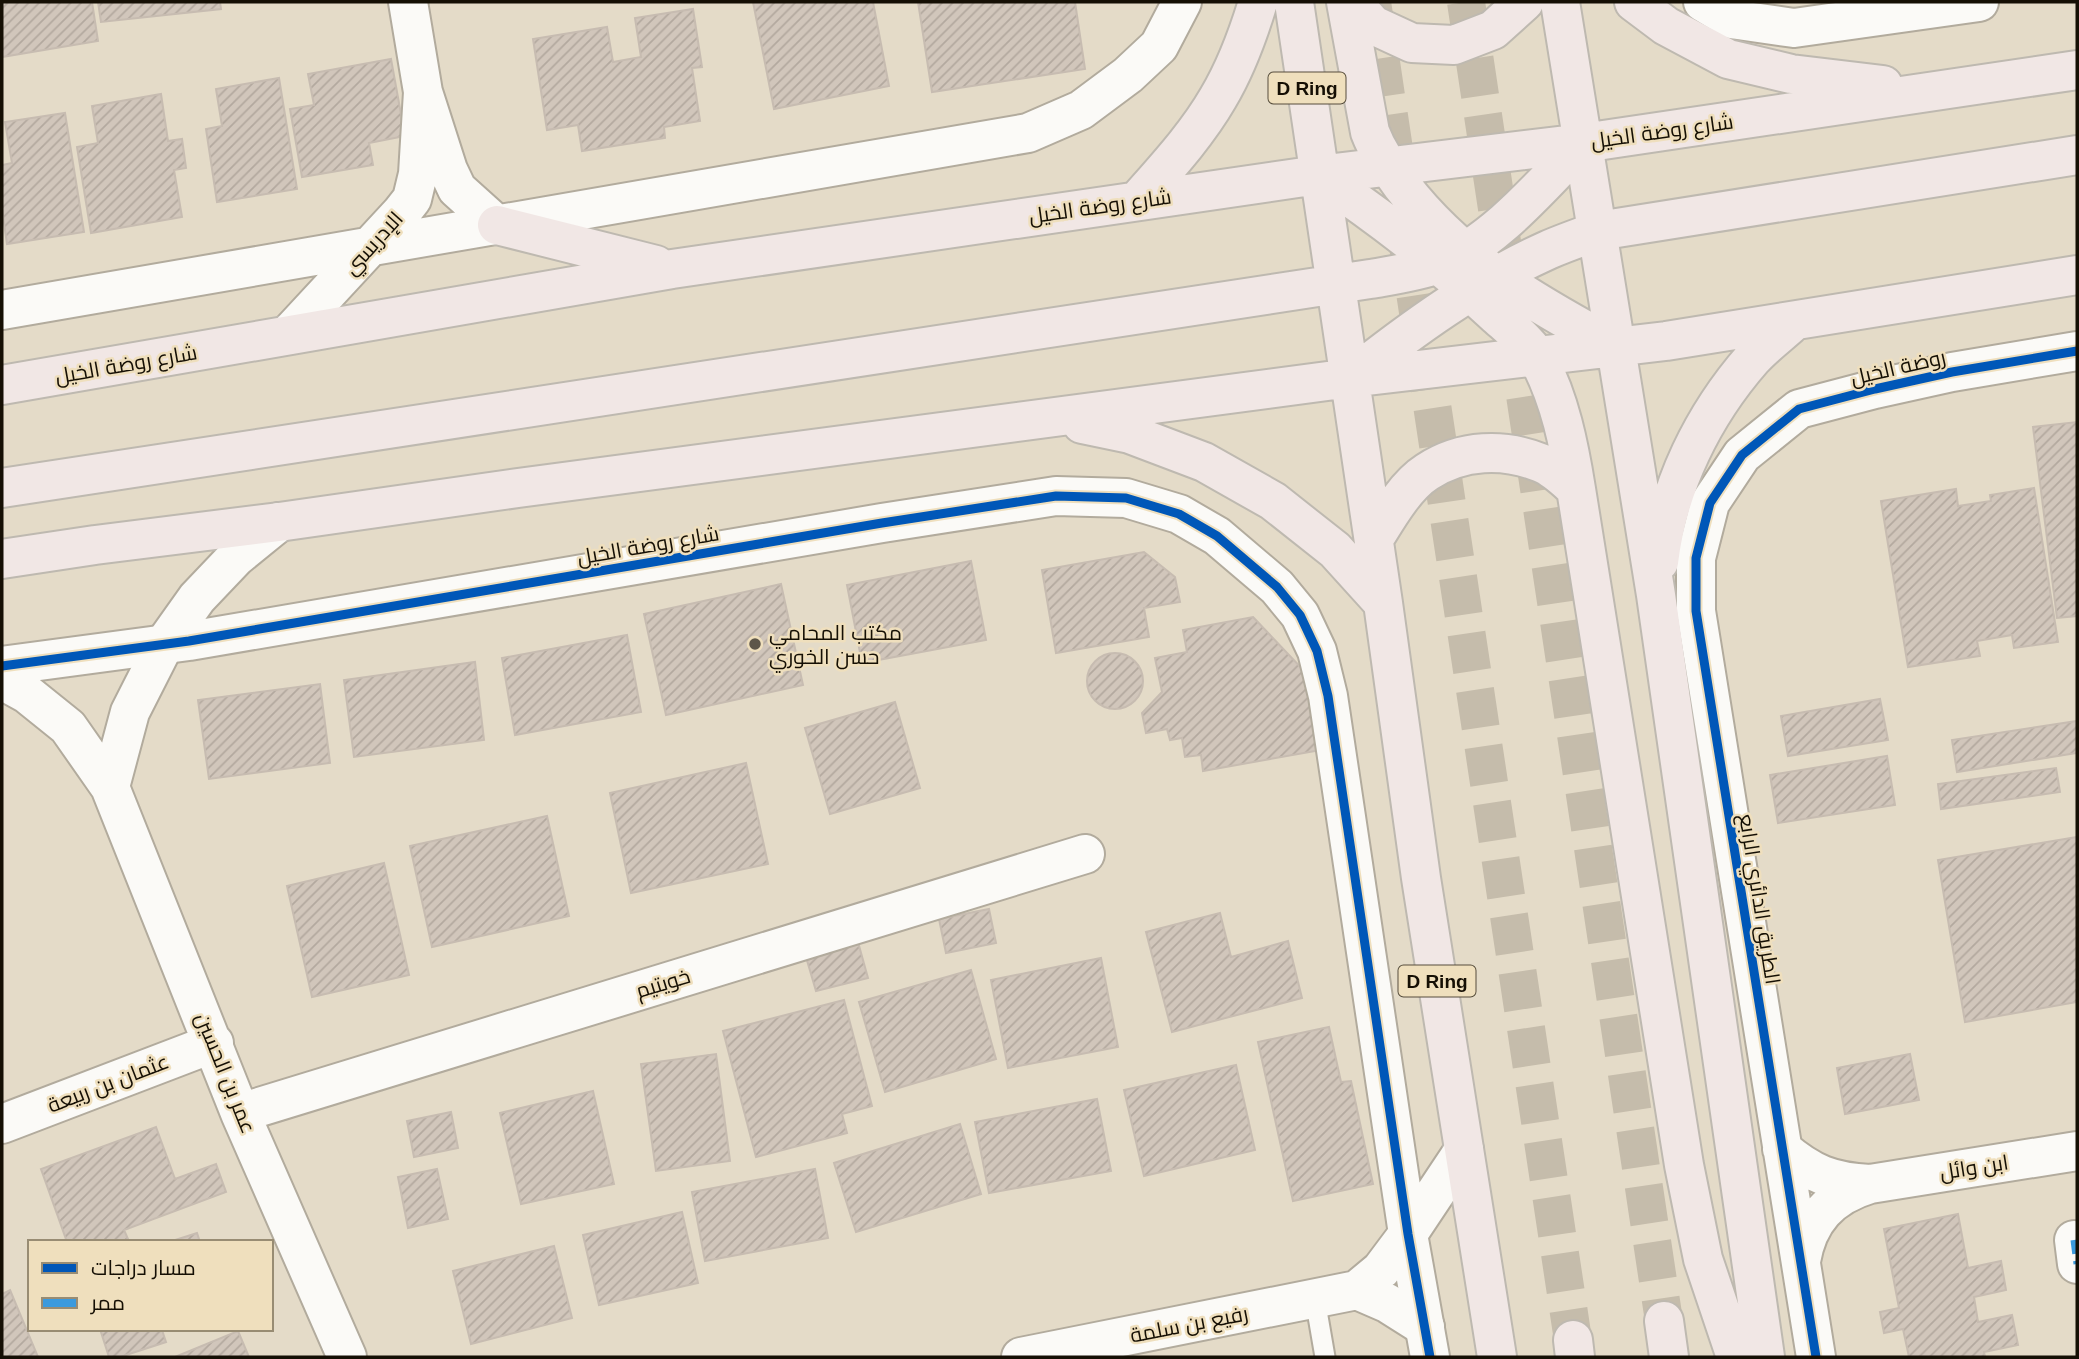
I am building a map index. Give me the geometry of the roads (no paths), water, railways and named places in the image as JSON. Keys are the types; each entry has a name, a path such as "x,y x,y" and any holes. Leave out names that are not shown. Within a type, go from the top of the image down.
{"main road":[{"path":"1136,201 1182,149 1218,99 1245,42 1258,2"},
{"name":"D Ring","path":"1294,2 1374,539 1420,878 1497,1357"},
{"path":"1349,2 1370,132 1388,167 1439,229 1452,258"},
{"path":"1349,2 1374,25 1412,43 1454,45 1493,30 1524,2"},
{"path":"1560,2 1656,595 1765,1357"},
{"path":"1634,2 1666,26 1728,59 1790,74 1866,82 1923,92"},
{"name":"شارع روضة الخيل","path":"2,385 672,269 1318,175 1583,143 2077,70"},
{"path":"2,488 1370,279 1452,258 1506,221 1583,143"},
{"path":"1350,378 1429,318 1483,284 1550,249 1598,231 2077,155"},
{"path":"1318,175 1399,231 1452,258 1483,284 1551,313 1616,347"},
{"path":"497,225 672,269"},
{"path":"2,559 1350,378 1616,347 2077,275"},
{"path":"1483,284 1508,326 1538,357 1568,441 1684,1165 1703,1259 1736,1357"},
{"path":"1656,595 1662,543 1671,504 1695,443 1721,398 1754,357 1793,321"},
{"path":"1052,418 1130,434 1204,462 1273,501 1335,550 1383,603"},
{"path":"1374,539 1398,501 1426,472 1463,455 1504,452 1544,464 1576,489"}],"street":[{"name":"الإدريسي","path":"408,2 423,92 448,170 457,189 497,225"},
{"path":"2,310 1028,133 1082,110 1128,75 1159,46 1182,2"},
{"path":"1703,2 1731,19 1794,28 1979,2"},
{"name":"الإدريسي","path":"288,335 412,199 418,174 423,92"},
{"name":"روضة الخيل","path":"1742,455 1799,410 1952,372 2077,351"},
{"name":"الطريق الدائري الرابع","path":"1742,455 1710,503 1696,558 1696,611 1816,1357"},
{"name":"شارع روضة الخيل","path":"2,666 230,634 1056,496 1126,498 1178,514 1217,536 1277,587 1300,615 1317,652 1328,696 1408,1234"},
{"path":"110,787 130,712 164,643 216,577 279,522"},
{"name":"عمر بن الحسين","path":"2,680 27,694 68,727 110,787 240,1113 347,1357"},
{"name":"خويتيم","path":"240,1113 1085,854"},
{"name":"عثمان بن ربيعة","path":"2,1124 214,1043"},
{"name":"ابن وائل","path":"1782,1149 1799,1164 1819,1175 1843,1182 1870,1184"},
{"name":"رفيع بن سلمة","path":"1021,1357 1357,1290 1381,1270 1464,1150"},
{"name":"ابن وائل","path":"1801,1263 1804,1243 1813,1224 1826,1208 1853,1189 2077,1151"},
{"path":"1408,1234 1427,1342"},
{"path":"1357,1290 1387,1303 1427,1342"}],"lane":[{"path":"1315,1299 1325,1357"}],"tunnel":[{"path":"1372,2 1399,183"},
{"path":"1466,2 1664,1321"},
{"path":"1407,239 1573,1340"}],"place":[{"name":"مكتب المحامي حسن الخوري","path":"755,644"}]}
